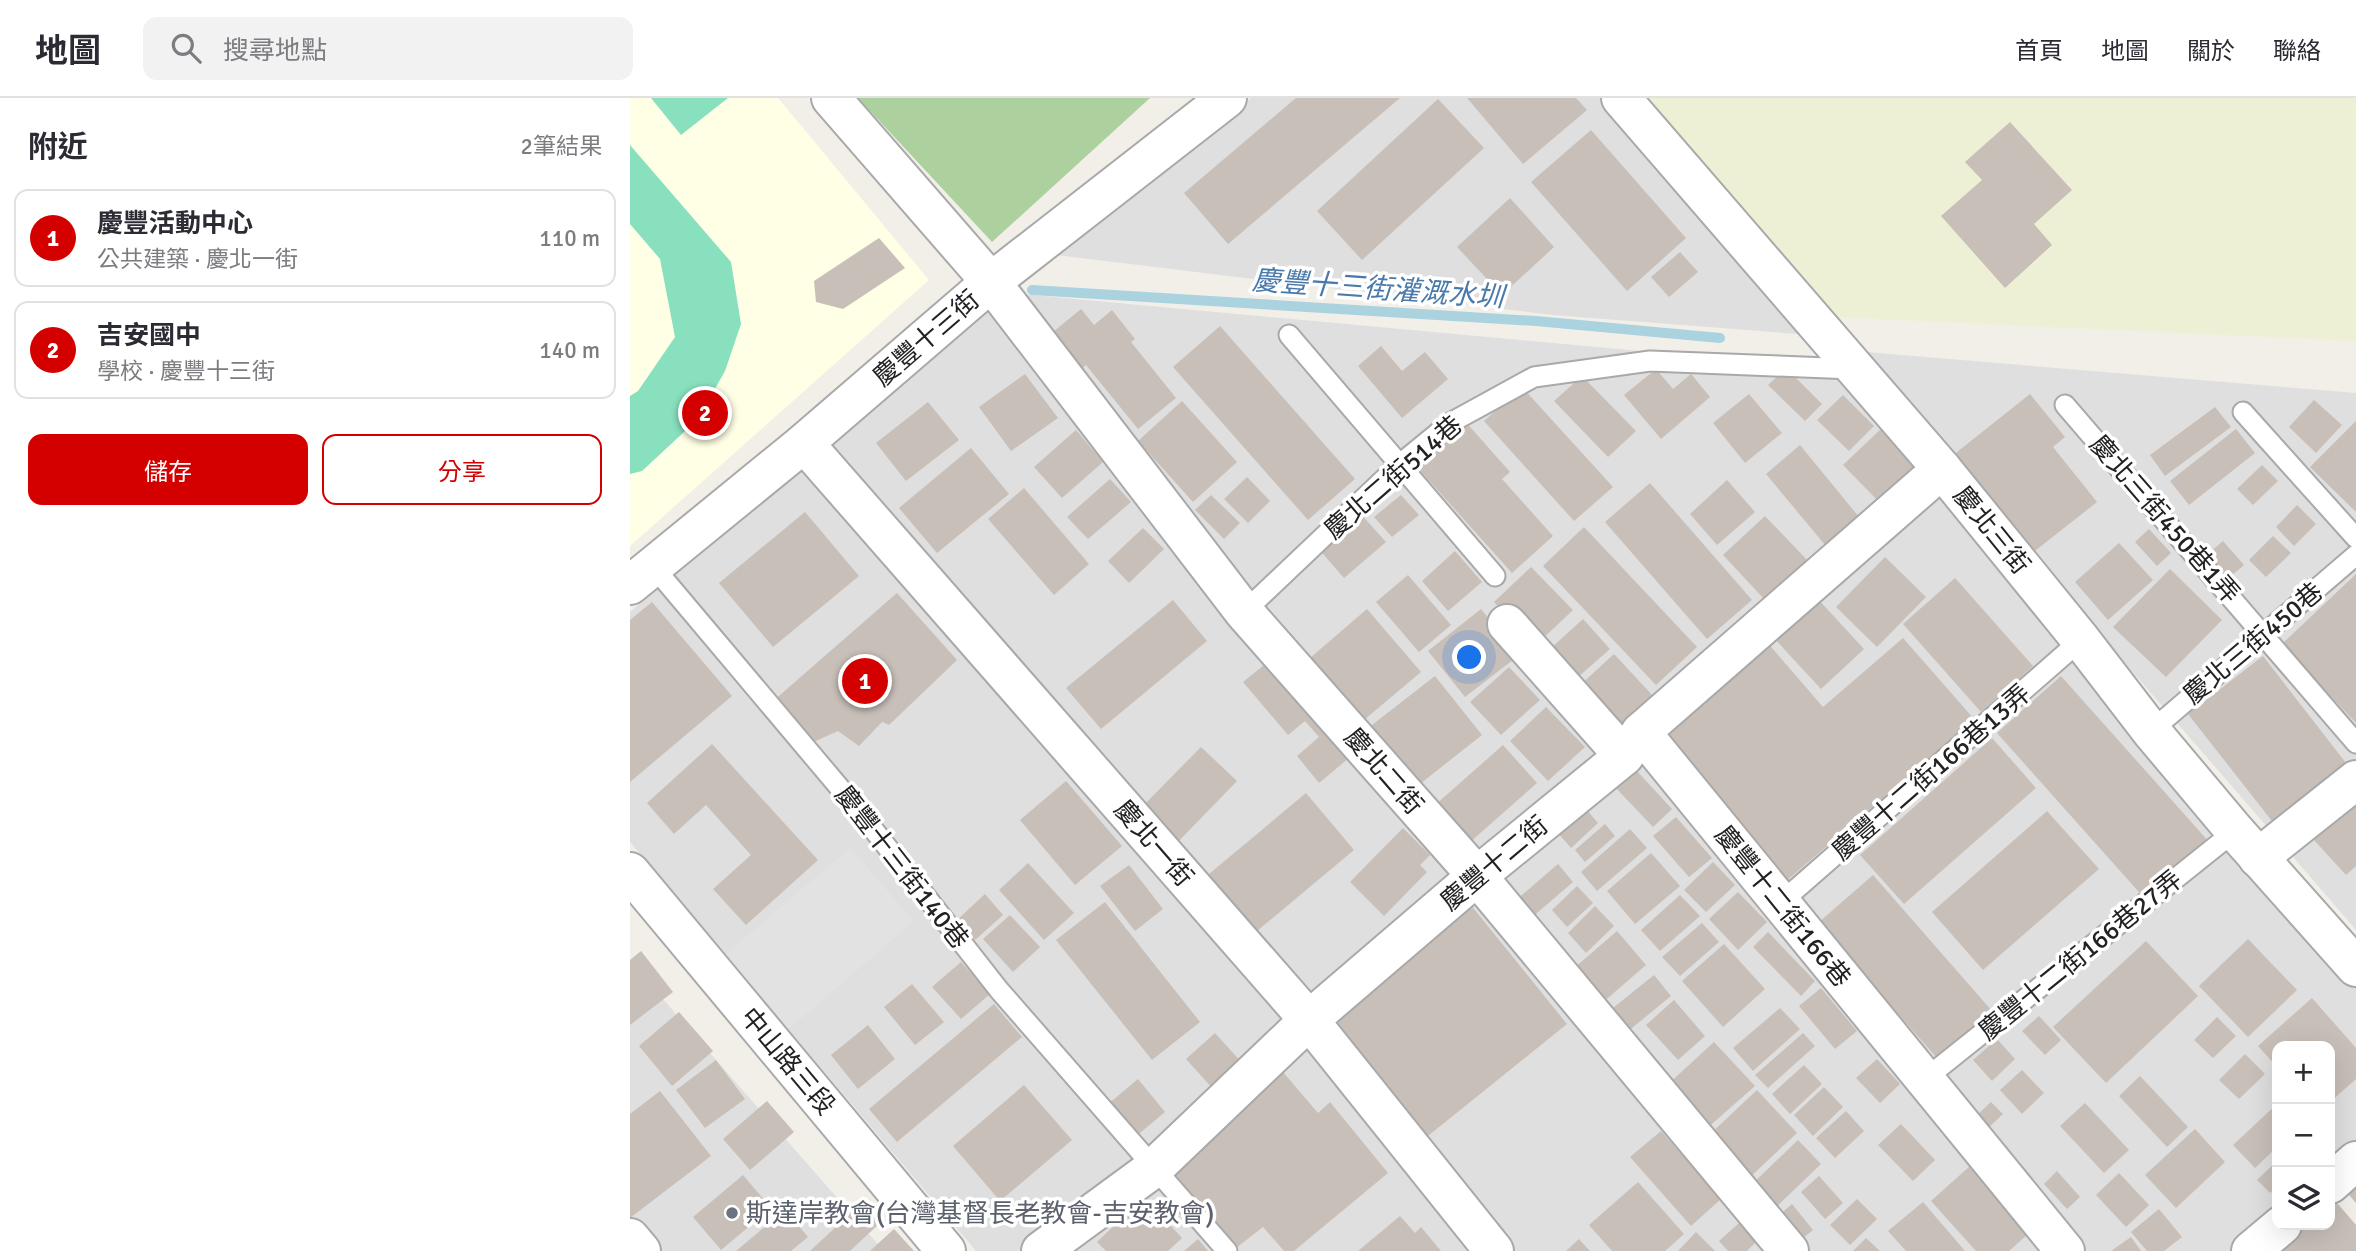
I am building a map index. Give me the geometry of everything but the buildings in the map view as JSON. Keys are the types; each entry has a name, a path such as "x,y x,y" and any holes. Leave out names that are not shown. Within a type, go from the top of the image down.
{"street":[{"name":"慶北二街","path":"831,98 991,282 1244,612 1477,876 1789,1251"},
{"name":"慶豐十三街","path":"641,575 804,443 991,282 1227,98"},
{"name":"慶北三街","path":"1621,98 1942,469 2151,731 2246,844 2356,967"},
{"name":"慶北一街","path":"804,443 1310,1020 1494,1251"},
{"name":"慶豐十二街","path":"1041,1251 1154,1168 1310,1020 1632,744 1942,469"},
{"name":"慶豐十二街166巷","path":"1507,624 1632,744 1780,904 2065,1251"},
{"path":"2246,844 2356,780"},
{"name":"中山路三段","path":"630,872 946,1251"},
{"path":"2335,1180 2356,1161"},
{"path":"2252,1251 2276,1230"},
{"path":"630,1238 641,1251"}],"lane":[{"path":"1289,335 1495,576"},
{"name":"慶北二街514巷","path":"1244,612 1400,464 1450,423 1534,377 1650,361 1855,369"},
{"name":"慶北三街450巷1弄","path":"2066,405 2356,743"},
{"path":"2243,412 2356,538"},
{"name":"慶北三街450巷","path":"2151,731 2356,555"},
{"name":"慶豐十三街140巷","path":"641,575 855,806 999,989 1227,1251"},
{"name":"慶豐十二街166巷13弄","path":"1780,904 2081,640"},
{"name":"慶豐十二街166巷27弄","path":"1925,1079 2246,844"}],"shaded area":[{"path":"630,98 778,98 929,280 630,546"},
{"path":"1251,98 1602,98 1811,335 1552,315 1056,255"},
{"path":"1641,98 2356,98 2356,341 1832,317"},
{"path":"999,292 1846,370 2356,964 2356,1151 2335,1170 2335,1041 2272,1041 2272,1222 2238,1251 976,1251 630,842 630,612"},
{"path":"1854,351 2356,393 2356,930 2282,844"},
{"path":"850,848 914,921 789,1029 725,955"},
{"path":"630,961 716,1060 884,1251 630,1251"}],"green space":[{"path":"651,98 728,98 681,135"},
{"path":"858,98 1150,98 992,242"},
{"path":"630,145 731,262 741,324 725,371 698,419 642,471 630,474 630,396 638,391 675,337 660,259 630,224"}],"waterway":[{"name":"慶豐十三街灌溉水圳","path":"1032,290 1536,321 1720,338"}],"place":[{"name":"吉安國中","path":"705,413"},
{"name":"慶豐活動中心","path":"865,681"},
{"name":"斯達岸教會(台灣基督長老教會-吉安教會)","path":"732,1213"}]}
